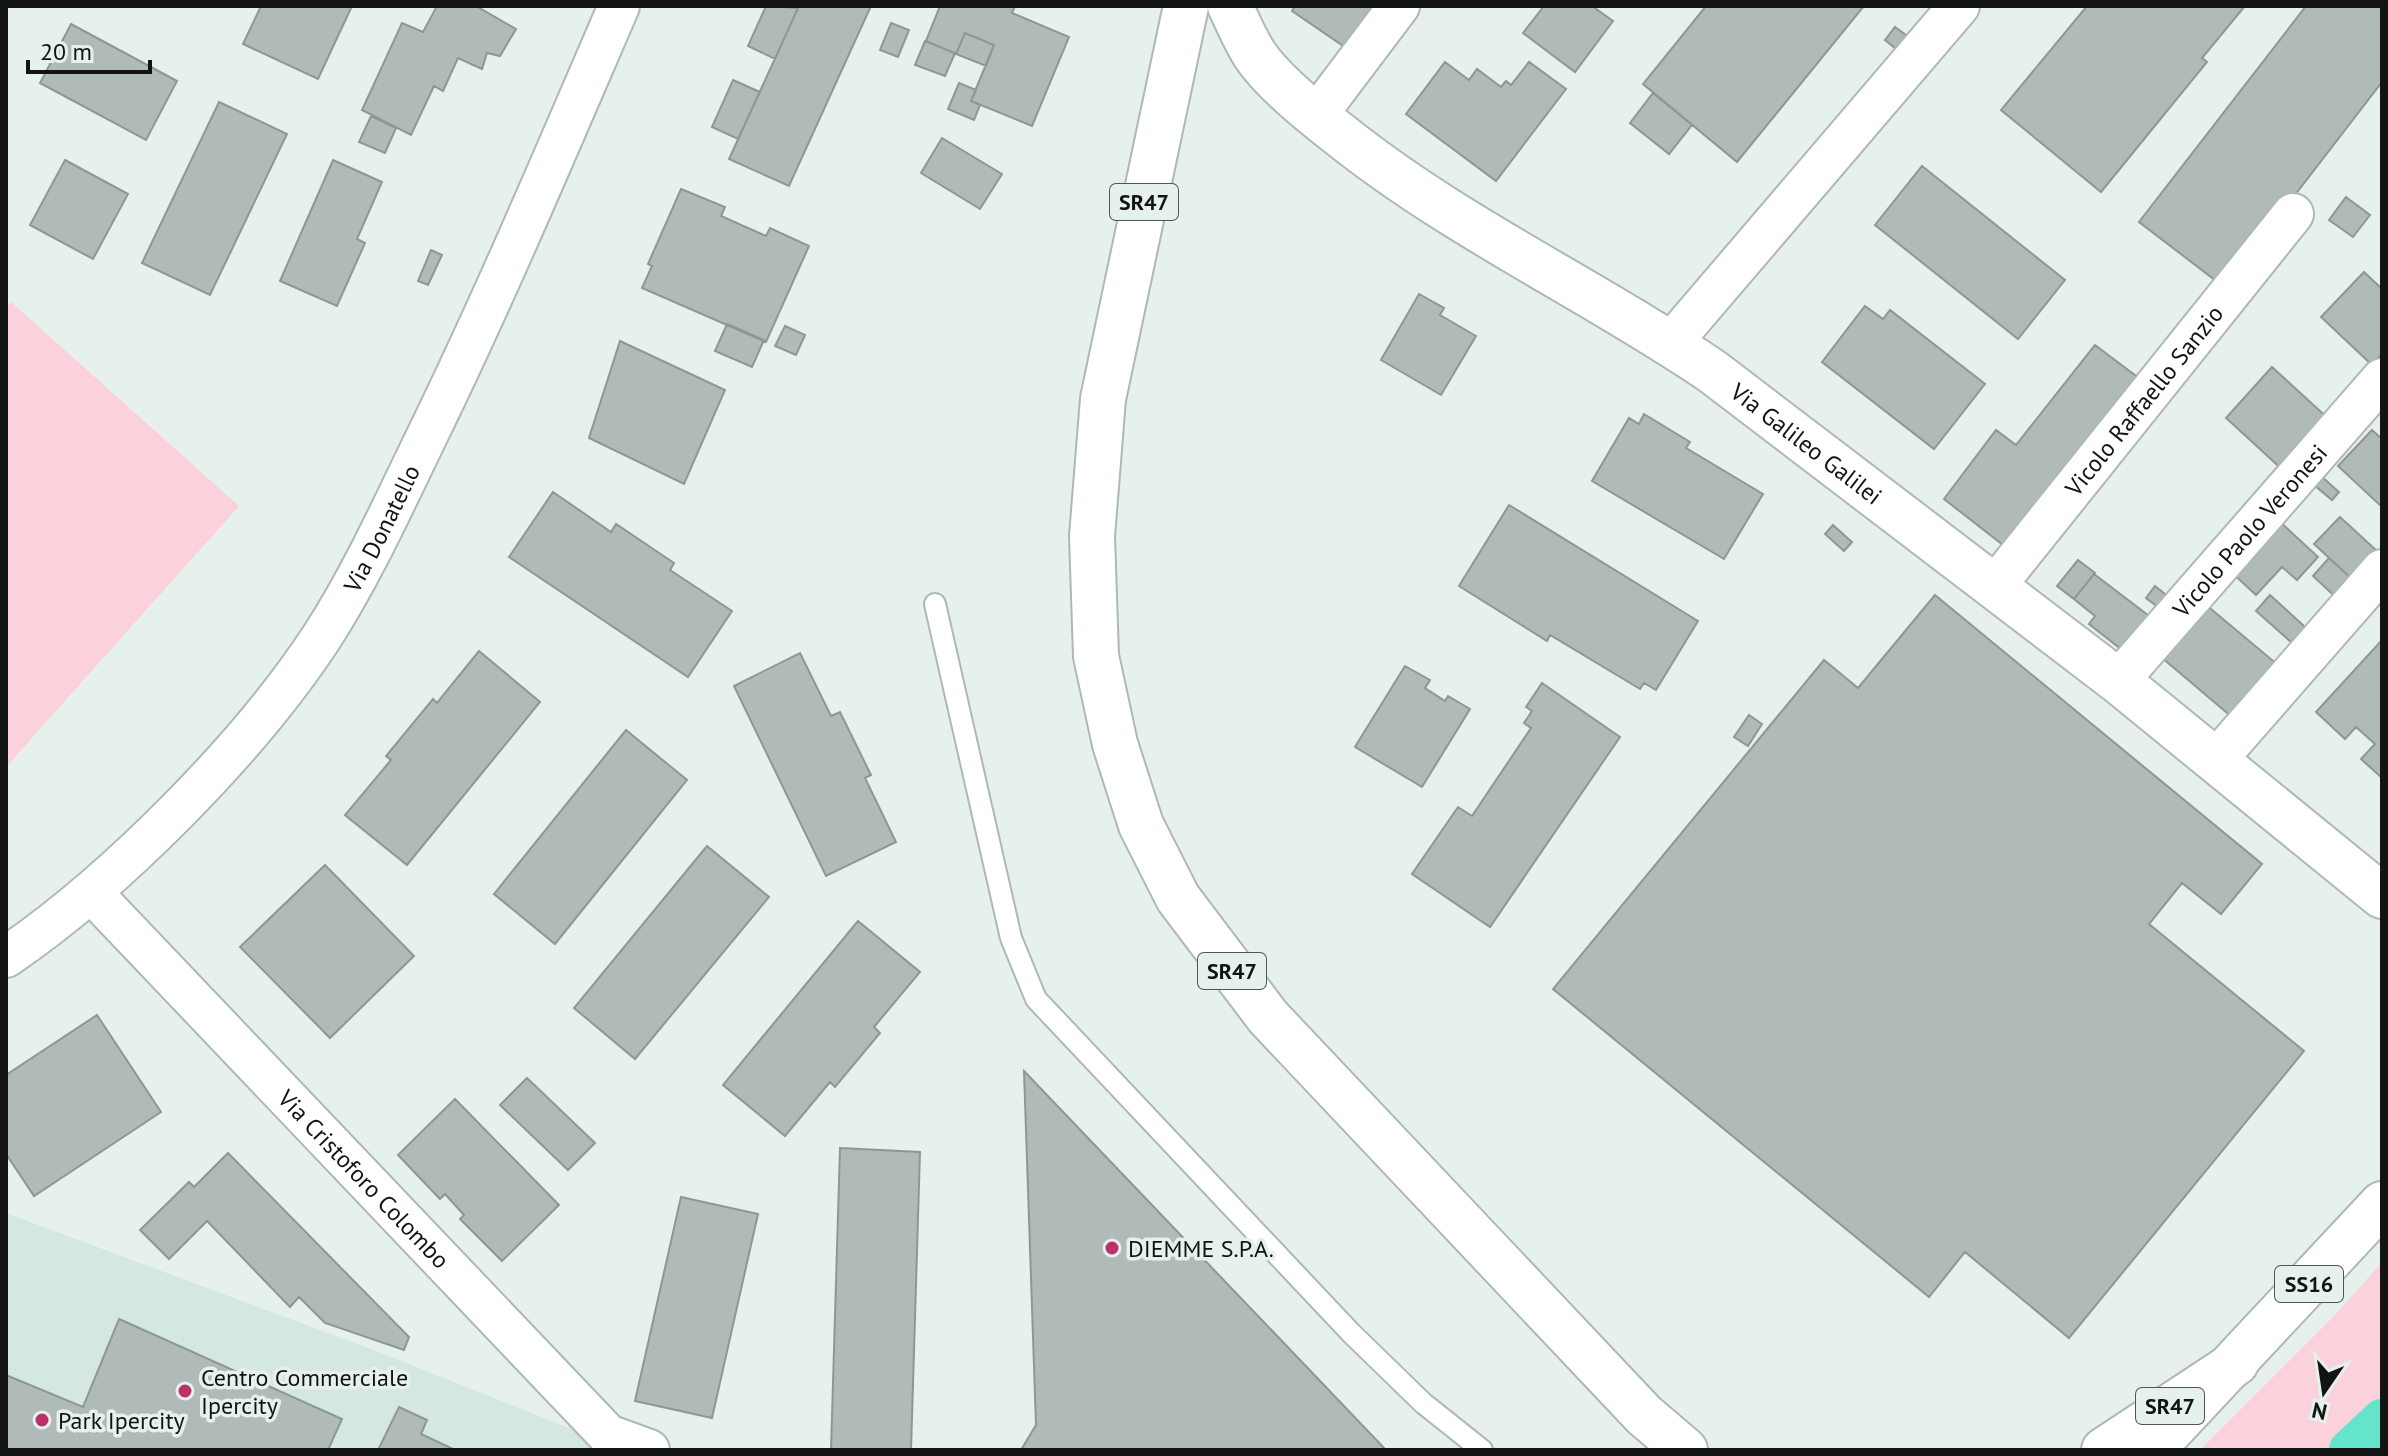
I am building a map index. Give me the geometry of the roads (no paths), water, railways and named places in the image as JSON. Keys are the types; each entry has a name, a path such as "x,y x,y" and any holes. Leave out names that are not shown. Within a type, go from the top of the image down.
{"main road":[{"name":"SR47","path":"1186,6 1103,399 1092,536 1096,656 1115,744 1141,825 1178,898 1268,1017 1655,1432 1685,1450"},
{"name":"Via Galileo Galilei","path":"1230,6 1256,56 1316,116 1378,166 1447,212 1671,343 2118,681 2382,896"},
{"name":"SS16","path":"2152,1450 2382,1204"},
{"name":"SR47","path":"2104,1450 2236,1363"}],"street":[{"name":"Via Donatello","path":"6,957 91,892 185,801 274,703 322,635 365,563 473,341 619,6"},
{"path":"1316,116 1399,6"},
{"path":"1671,343 1959,6"},
{"name":"Vicolo Raffaello Sanzio","path":"1995,586 2293,214"},
{"name":"Vicolo Paolo Veronesi","path":"2118,681 2382,379"},
{"path":"2216,760 2382,570"},
{"name":"Via Cristoforo Colombo","path":"91,892 608,1435 649,1450"}],"lane":[{"path":"935,604 1011,938 1036,999 1351,1333 1423,1403 1482,1450"}],"waterway":[{"path":"2350,1450 2382,1420"}],"place":[{"name":"DIEMME S.P.A.","path":"1112,1248"},
{"name":"Centro Commerciale Ipercity","path":"185,1391"},
{"name":"Park Ipercity","path":"42,1420"}]}
